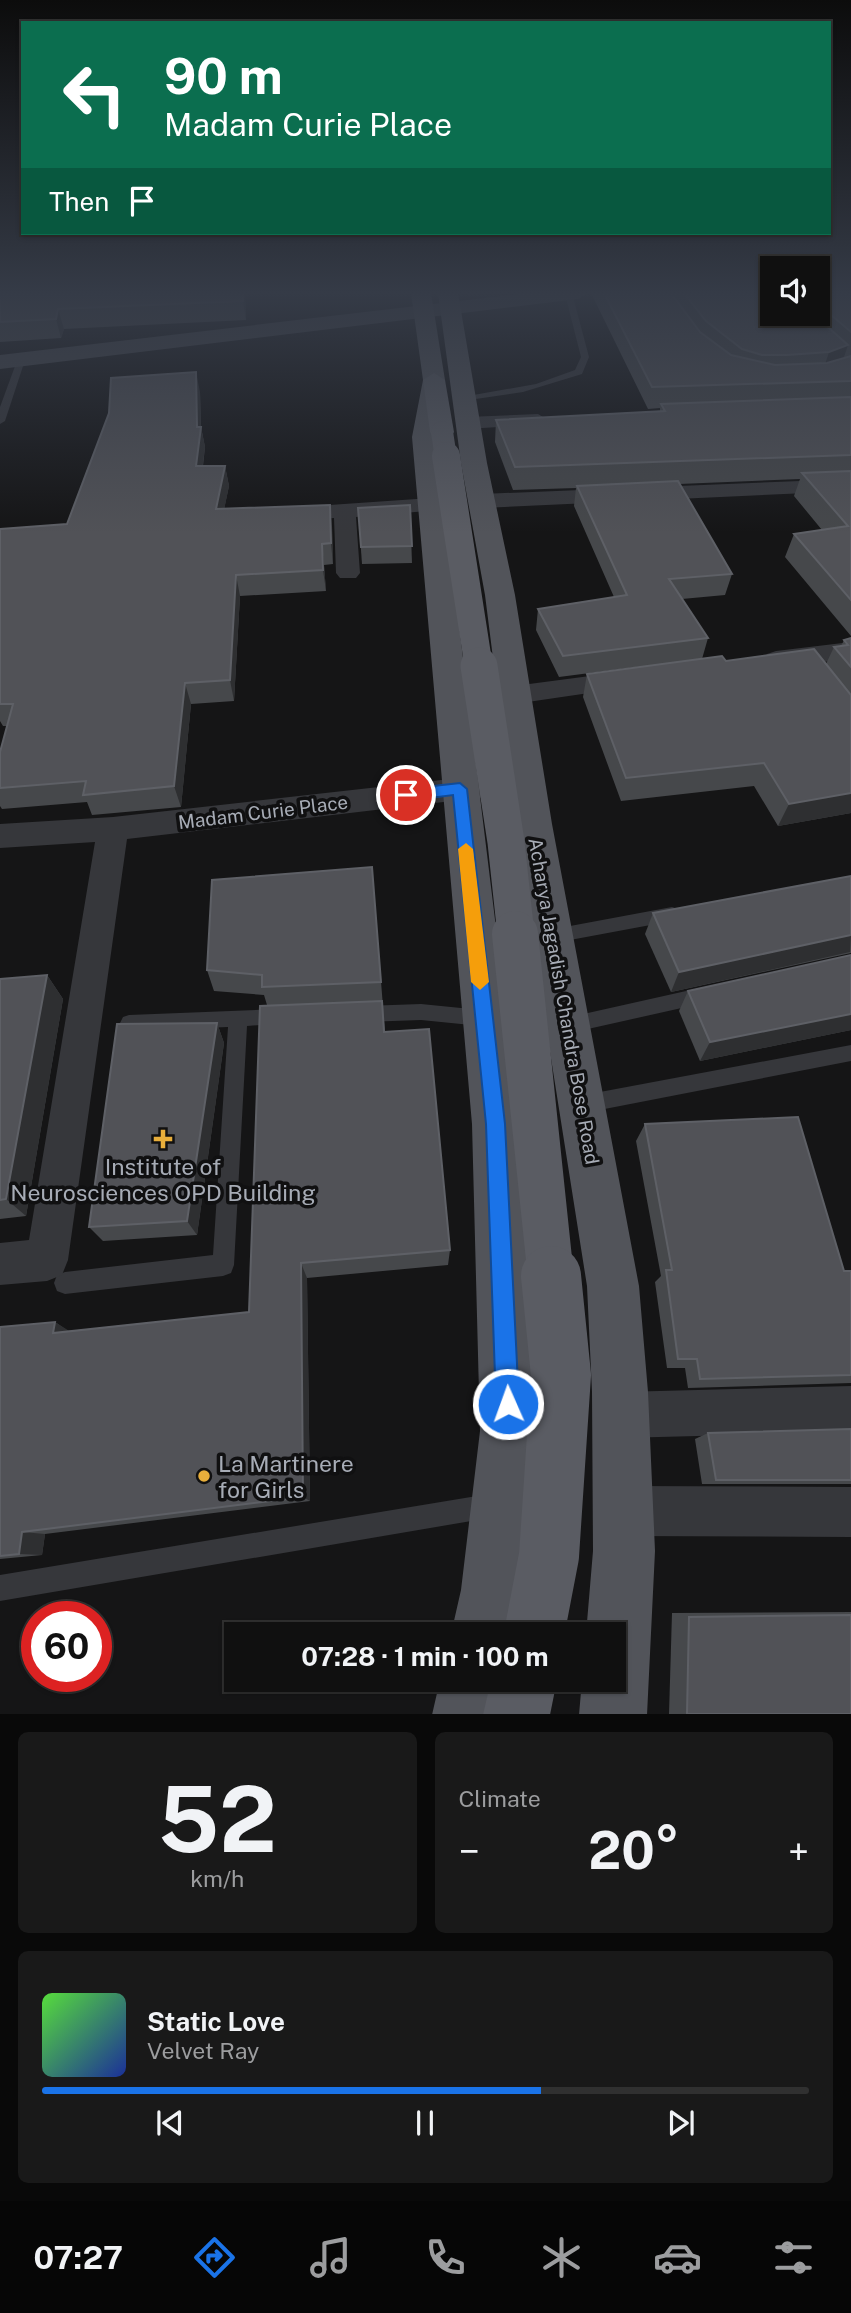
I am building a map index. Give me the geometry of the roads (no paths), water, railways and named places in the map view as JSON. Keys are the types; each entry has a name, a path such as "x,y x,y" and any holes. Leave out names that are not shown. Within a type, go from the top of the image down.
{"highway":[{"path":"452,409 506,842 561,1375 549,1556 536,1622"},
{"path":"516,1714 521,1692"}],"main road":[{"name":"Acharya Jagadish Chandra Bose Road","path":"447,373 452,409 482,501 500,595 526,783 584,1104 613,1286 621,1415 624,1551 613,1714"},
{"name":"Acharya Jagadish Chandra Bose Road","path":"452,409 424,437 496,1124 509,1431 492,1590 485,1622"},
{"path":"465,1714 470,1692"}],"street":[{"path":"452,409 557,420"},
{"path":"482,501 851,485"},
{"path":"271,516 431,505"},
{"path":"345,511 348,573"},
{"path":"751,664 806,661 851,650"},
{"path":"514,695 659,676"},
{"name":"Madam Curie Place","path":"0,836 113,829 526,783"},
{"path":"0,1264 47,1260 113,829"},
{"path":"621,1415 851,1409"},
{"path":"623,1511 851,1512"}],"lane":[{"path":"0,421 8,373"},
{"path":"452,409 559,381 577,373"},
{"path":"554,936 691,911"},
{"path":"570,1025 716,992"},
{"path":"352,1015 421,1012 484,1018"},
{"path":"128,1023 297,1017"},
{"path":"65,1283 223,1265 238,1019"},
{"path":"584,1104 851,1053"},
{"path":"0,1588 502,1504"}],"place":[{"name":"Institute of Neurosciences OPD Building","path":"163,1139"},
{"name":"La Martinere for Girls","path":"204,1476"}]}
